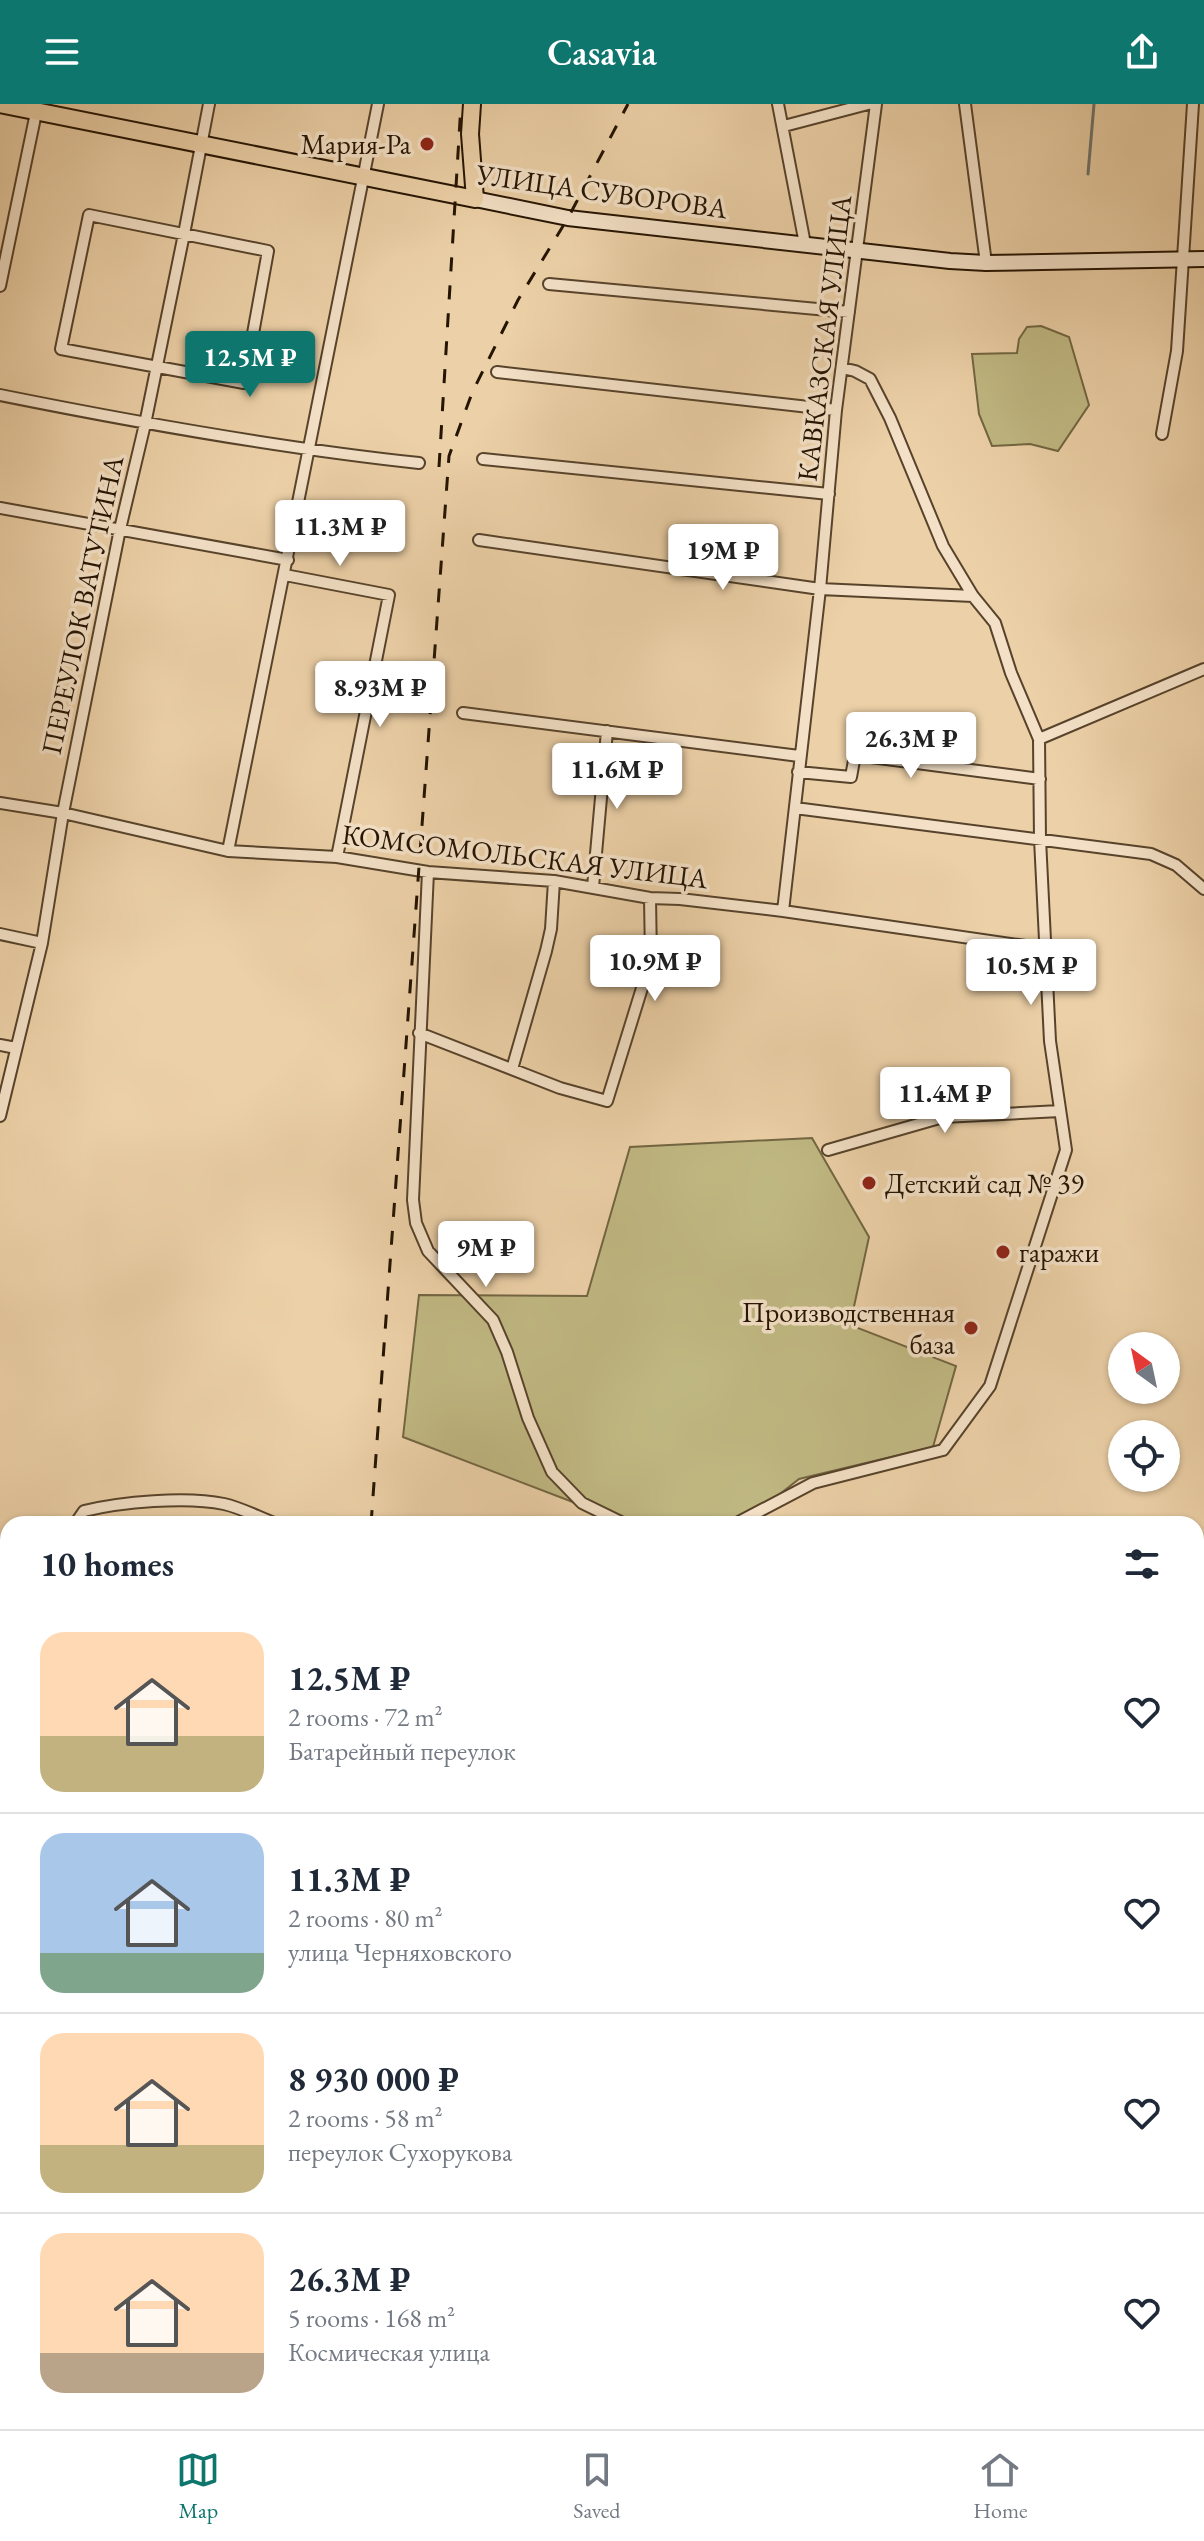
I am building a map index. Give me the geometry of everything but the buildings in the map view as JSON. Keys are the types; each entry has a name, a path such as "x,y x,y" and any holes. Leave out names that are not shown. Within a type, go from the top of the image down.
{"main road":[{"name":"УЛИЦА СУВОРОВА","path":"0,104 37,108 200,145 475,199"},
{"path":"472,104 470,134 475,199"}],"street":[{"name":"ПЕРЕУЛОК ВАТУТИНА","path":"0,1116 42,943 63,813 209,104"},
{"path":"228,851 378,104"},
{"path":"778,104 805,244"},
{"path":"784,126 868,104"},
{"name":"КАВКАЗСКАЯ УЛИЦА","path":"783,911 820,589 836,410 876,104"},
{"path":"965,104 986,263"},
{"path":"1162,434 1177,351 1193,104"},
{"path":"0,286 37,108"},
{"name":"УЛИЦА СУВОРОВА","path":"475,199 568,218 986,263 1204,259"},
{"path":"89,215 268,251 244,383 157,367 61,349 89,215"},
{"path":"549,284 849,312"},
{"path":"750,1516 813,1483 943,1450 990,1386 1066,1150 1050,1041 1040,839 1039,739 1011,673 995,623 973,596 943,546 890,418 870,379 842,368"},
{"path":"497,372 836,410"},
{"path":"0,395 145,424 309,451 419,463"},
{"path":"483,459 829,494"},
{"path":"0,508 288,560"},
{"path":"479,540 820,589 973,596"},
{"path":"285,575 389,595 337,857"},
{"path":"1039,739 1202,671"},
{"path":"463,713 799,756"},
{"path":"593,887 607,731"},
{"path":"798,772 851,777 855,755 1040,779"},
{"name":"КОМСОМОЛЬСКАЯ УЛИЦА","path":"0,803 63,813 228,851 337,857 428,872 554,881 650,898 783,911 1046,949"},
{"path":"795,808 1151,854 1176,865 1204,889"},
{"path":"428,872 413,1200 416,1223 428,1251 493,1320 507,1352 528,1418 552,1472 582,1503 609,1516"},
{"path":"512,1069 551,929 554,881"},
{"path":"419,1033 560,1088 607,1101 651,959 650,898"},
{"path":"0,934 42,943"},
{"path":"0,1045 16,1048"},
{"path":"828,1150 943,1117 1060,1111"},
{"path":"81,1516 84,1511 114,1504 181,1502 223,1504 255,1516"}],"shaded area":[{"path":"1041,326 1069,337 1089,405 1058,451 1030,444 992,446 979,414 972,354 1017,353 1019,339 1027,327"},
{"path":"812,1138 869,1237 850,1325 956,1366 933,1447 799,1479 752,1516 600,1516 578,1504 403,1437 419,1295 587,1296 630,1147"}],"waterway":[{"path":"1088,174 1094,104"}],"railway":[{"path":"439,467 461,104"},
{"path":"372,1516 449,456 472,393 518,300 568,218 628,104"}],"place":[{"name":"Мария-Ра","path":"427,144"},
{"name":"Детский сад № 39","path":"869,1183"},
{"name":"гаражи","path":"1003,1252"},
{"name":"Производственная база","path":"971,1328"}]}
